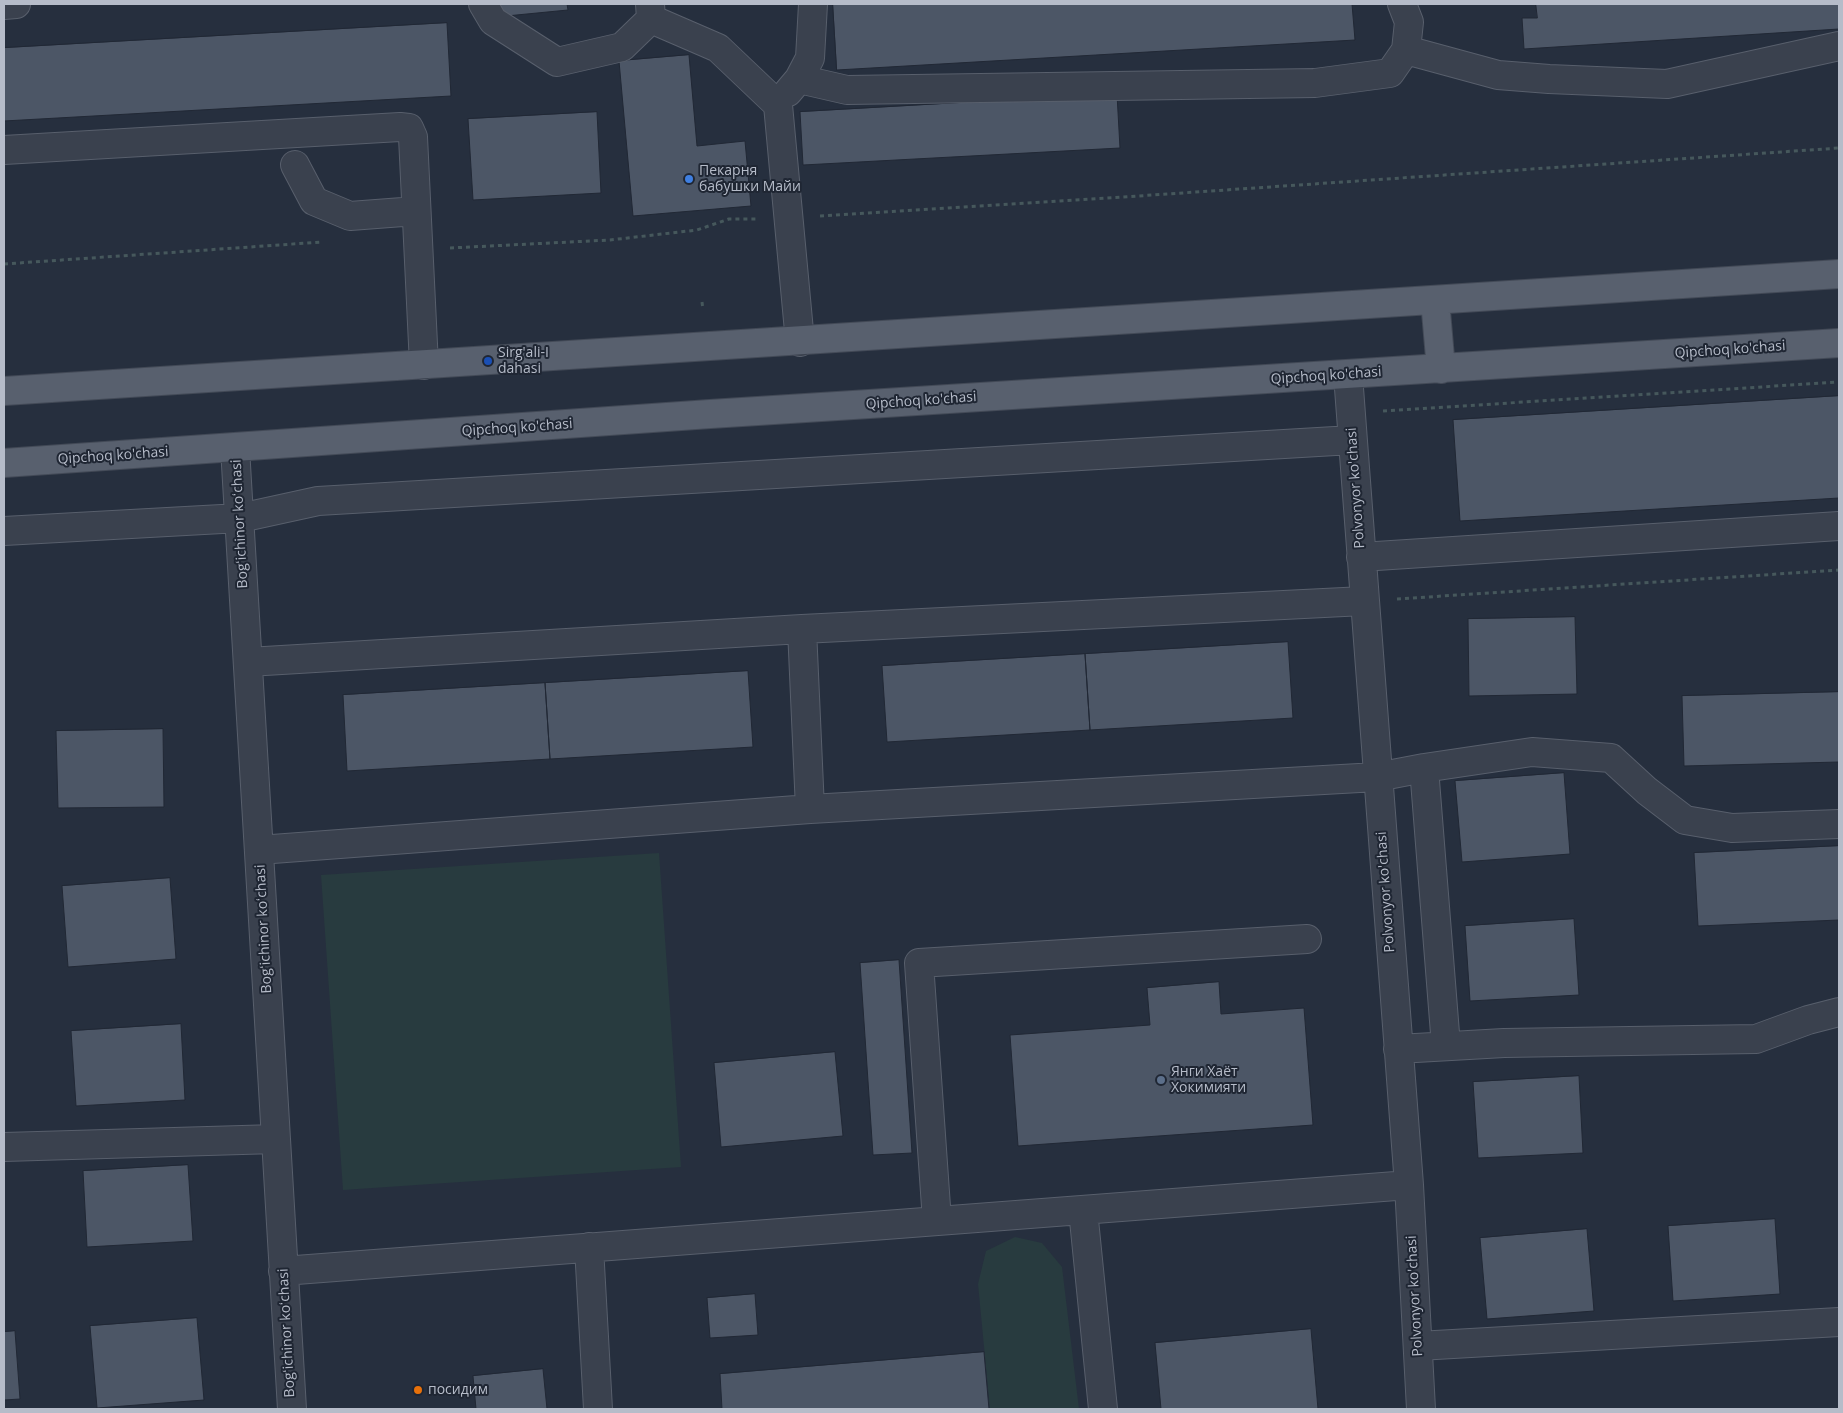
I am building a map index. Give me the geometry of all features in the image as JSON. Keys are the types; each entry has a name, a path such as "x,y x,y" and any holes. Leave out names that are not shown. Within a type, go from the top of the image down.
{"main road":[{"path":"4,391 800,342 1839,274"},
{"path":"1435,300 1441,369"},
{"name":"Qipchoq ko'chasi","path":"4,463 710,414 1839,343"}],"street":[{"path":"4,5 16,4"},
{"path":"483,4 493,21 557,62 622,47 650,11 718,48 778,105 800,342"},
{"path":"778,105 799,79 810,58 813,4"},
{"path":"799,79 847,90 1315,83 1390,73 1406,50 1409,22 1402,4"},
{"path":"1406,50 1498,74 1549,79 1667,84 1839,46"},
{"path":"4,150 408,128 413,137 424,365"},
{"path":"295,165 314,201 350,216 416,211"},
{"name":"Polvonyor ko'chasi","path":"1348,375 1408,1185 1422,1409"},
{"path":"4,531 240,518 318,501 1352,440"},
{"name":"Bogʻichinor koʻchasi","path":"235,448 292,1409"},
{"path":"1361,557 1839,526"},
{"path":"248,662 802,629 1364,601"},
{"path":"802,629 810,809"},
{"path":"259,850 810,809 1377,777 1532,752 1611,758 1647,791 1685,820 1732,828 1839,824"},
{"path":"1424,768 1446,1046"},
{"path":"937,1221 919,963 1307,939"},
{"path":"1398,1049 1513,1043 1756,1039 1808,1020 1839,1012"},
{"path":"4,1147 276,1139"},
{"path":"283,1271 1408,1185"},
{"path":"1084,1210 1103,1409"},
{"path":"589,1247 598,1409"},
{"path":"1418,1346 1839,1322"}],"path":[{"path":"418,249 610,240 697,230 730,219 788,218 1138,196 1839,148"},
{"path":"4,264 331,242"},
{"path":"702,302 703,310"},
{"path":"1351,413 1839,382"},
{"path":"1364,601 1839,570"}],"green space":[{"path":"659,853 681,1167 343,1190 321,875"},
{"path":"1015,1237 1042,1243 1062,1267 1079,1409 990,1409 978,1284 986,1251"}],"building":[{"path":"494,4 567,4 568,10 496,17"},
{"path":"833,4 1352,4 1355,40 837,70"},
{"path":"1536,4 1839,4 1839,29 1524,49 1522,18 1537,18"},
{"path":"447,23 451,96 4,121 4,48"},
{"path":"689,55 697,146 745,141 751,206 633,216 619,61"},
{"path":"1117,94 1120,148 803,165 800,112"},
{"path":"597,112 601,193 473,200 468,119"},
{"path":"1839,396 1839,498 1460,521 1453,420"},
{"path":"1575,617 1577,694 1469,696 1468,619"},
{"path":"1288,642 1293,718 1090,730 1085,654"},
{"path":"1085,654 1090,730 887,742 882,666"},
{"path":"748,671 753,747 550,759 545,683"},
{"path":"545,683 550,759 347,771 343,695"},
{"path":"1839,692 1839,762 1684,766 1682,696"},
{"path":"163,729 164,807 58,808 56,731"},
{"path":"1564,773 1570,854 1462,862 1455,781"},
{"path":"1839,846 1839,920 1698,926 1694,853"},
{"path":"170,878 176,959 68,967 62,886"},
{"path":"1574,919 1579,995 1470,1001 1465,926"},
{"path":"899,960 912,1153 873,1155 860,963"},
{"name":"Янги Хаёт Хокимияти","path":"1219,982 1221,1014 1304,1008 1313,1125 1018,1146 1010,1035 1150,1025 1147,988"},
{"path":"181,1024 185,1100 76,1106 71,1031"},
{"path":"835,1052 843,1136 721,1147 714,1063"},
{"path":"1579,1076 1583,1153 1478,1158 1473,1082"},
{"path":"188,1165 193,1241 87,1247 83,1171"},
{"path":"1775,1219 1780,1294 1673,1301 1668,1226"},
{"path":"1587,1229 1594,1311 1487,1319 1480,1238"},
{"path":"755,1294 758,1335 710,1338 707,1298"},
{"path":"197,1318 204,1400 97,1408 90,1326"},
{"path":"1311,1329 1318,1409 1161,1409 1155,1343"},
{"path":"15,1331 20,1399 4,1400 4,1332"},
{"path":"984,1352 989,1409 722,1409 720,1374"},
{"path":"543,1369 547,1409 476,1409 473,1376"}],"place":[{"name":"Пекарня бабушки Майи","path":"689,179"},
{"name":"Sirg'ali-I dahasi","path":"488,361"},
{"name":"Янги Хаёт Хокимияти","path":"1161,1080"},
{"name":"посидим","path":"418,1390"}]}
